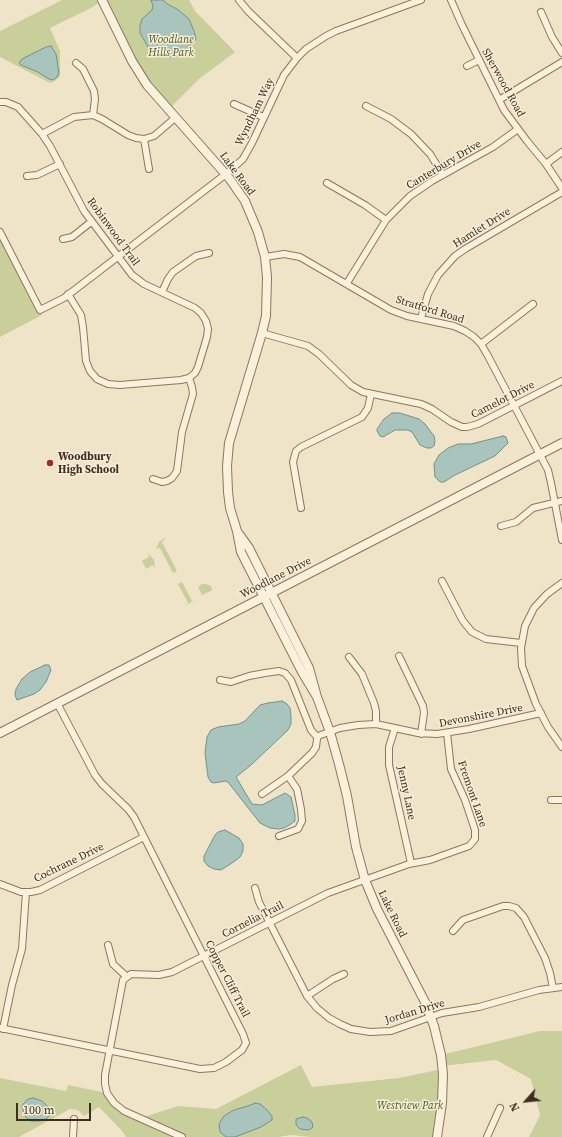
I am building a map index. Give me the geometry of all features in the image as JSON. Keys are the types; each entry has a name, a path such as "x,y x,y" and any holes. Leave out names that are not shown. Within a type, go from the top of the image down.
{"street":[{"name":"Lake Road","path":"102,0 139,74 175,118 226,174 250,210 258,232 265,257 268,289 266,316 231,434 227,455 226,478 231,513 237,531 249,548 268,595 309,668 344,780 356,847 365,880 377,909 425,1002 431,1017 439,1048 443,1074 442,1103 437,1137"},
{"path":"239,0 248,11 297,58"},
{"name":"Wyndham Way","path":"0,232 40,310 68,294 226,174 243,159 284,75 306,49 326,36 421,0"},
{"name":"Sherwood Road","path":"451,0 499,100 518,129 546,164 562,188"},
{"path":"541,12 552,37 562,54"},
{"path":"467,66 479,60"},
{"path":"499,100 562,62"},
{"path":"76,63 83,69 94,91 95,99 93,115"},
{"name":"Robinwood Trail","path":"0,102 6,102 18,107 42,134 91,222 136,278 197,309 203,316 207,323 208,334 198,367 195,373 189,378"},
{"path":"234,104 263,117"},
{"path":"366,106 391,119 411,134 430,154 443,175"},
{"path":"42,134 74,117 93,115 128,135 144,139 154,136 175,118"},
{"name":"Canterbury Drive","path":"347,283 386,220 410,196 443,175 485,152 518,129"},
{"path":"144,139 149,169"},
{"path":"546,164 562,152"},
{"path":"28,176 37,175 60,164"},
{"path":"327,183 366,205 386,220"},
{"name":"Hamlet Drive","path":"421,318 424,304 436,280 442,270 455,256 562,192"},
{"path":"63,239 72,237 91,222"},
{"path":"162,292 173,272 196,256 209,253"},
{"name":"Stratford Road","path":"265,257 284,254 300,256 391,310 400,314 460,328 474,337 481,344 488,356 548,470 562,540"},
{"path":"68,294 78,308 82,317 86,364 91,373 99,380 108,384 120,385 189,378 193,389 193,394 182,432 177,471 172,478 167,481 162,482 153,479"},
{"path":"481,344 533,304"},
{"name":"Camelot Drive","path":"262,333 308,346 357,389 370,394 421,404 432,409 456,425 467,427 478,424 562,381"},
{"path":"301,508 293,462 296,451 301,447 362,417 368,408 370,394"},
{"name":"Woodlane Drive","path":"0,733 562,443"},
{"path":"501,526 516,522 533,508 562,500"},
{"path":"442,581 462,621 472,632 486,639 521,643"},
{"path":"562,583 547,594 534,608 525,626 521,643 522,666 531,693 540,713 562,747"},
{"path":"349,656 361,673 373,701 376,711 376,724"},
{"path":"399,656 423,706 424,713 422,734"},
{"path":"220,680 230,682 265,673 280,671 285,673 291,680 311,730 317,737 314,750 288,776 262,794"},
{"name":"Copper Cliff Trail","path":"1,1028 186,1067 203,1069 214,1068 224,1064 243,1049 246,1043 245,1037 144,837 128,809 102,784 95,775 57,703"},
{"name":"Devonshire Drive","path":"317,737 358,725 376,724 422,734 448,733 540,713"},
{"name":"Jenny Lane","path":"395,728 389,747 389,765 411,863"},
{"name":"Fremont Lane","path":"365,880 411,863 430,860 465,848 471,844 475,837 475,830 465,800 451,767 448,733"},
{"path":"279,836 298,829 302,821 297,789 288,776"},
{"path":"551,800 562,800"},
{"name":"Cochrane Drive","path":"0,884 26,892 42,889 144,837"},
{"name":"Cornelia Trail","path":"126,977 132,974 159,974 170,972 328,893 365,880"},
{"name":"Jordan Drive","path":"255,888 259,901 307,996 317,1008 331,1020 342,1026 361,1031 391,1031 447,1012 479,1007 533,991 562,987"},
{"path":"1,1028 22,949 26,892"},
{"path":"453,931 463,920 501,907 509,906 516,908 523,916 545,958 553,988"},
{"path":"108,945 113,964 126,977 122,983 109,1051 104,1082 107,1092 114,1103 124,1111 178,1136"},
{"path":"307,996 332,979 344,974"},
{"path":"487,1137 500,1108"},
{"path":"73,1137 74,1119"}],"green space":[{"path":"62,0 102,0 91,8 50,28 60,51 60,76 55,81 50,83 0,57 0,31"},
{"name":"Woodlane Hills Park","path":"102,0 189,0 195,11 235,52 199,79 168,110 156,96"},
{"path":"0,232 42,315 0,337"},
{"path":"165,538 162,542 177,571 173,573 160,548 156,549 159,542"},
{"path":"148,553 154,560 155,569 153,565 146,569 142,561 149,557"},
{"path":"182,582 192,601 196,599 185,606 188,603 178,584"},
{"path":"202,584 211,586 211,591 202,595 198,587"},
{"path":"540,1031 562,1031 562,1137 529,1137 540,1115 531,1079 496,1060 442,1066 441,1055"},
{"name":"Westview Park","path":"301,1065 312,1087 399,1078 442,1069 437,1137 311,1137 290,1135 279,1137 126,1137 99,1107 84,1116 78,1110 70,1109 19,1137 0,1137 0,1078 66,1091 68,1085 107,1093 114,1103 141,1118 178,1106 216,1109"}],"water":[{"path":"151,0 163,0 189,19 196,39 183,53 174,57 166,56 155,53 148,47 140,33 140,26 142,19 152,10 153,6"},
{"path":"51,46 56,54 59,73 53,80 19,63 22,59"},
{"path":"392,413 400,413 419,419 434,436 434,446 427,448 420,445 412,432 408,430 395,430 383,437 380,436 377,429 384,419"},
{"path":"503,436 506,437 508,443 495,456 455,475 444,482 440,482 435,477 434,464 439,455 448,448 458,444 471,444"},
{"path":"45,665 49,665 51,670 46,682 40,690 34,694 17,700 15,695 16,689 22,679 30,672"},
{"path":"282,701 290,708 291,724 288,730 236,777 252,804 262,805 285,793 291,797 295,821 284,828 279,829 270,828 260,823 228,782 211,782 208,777 205,753 207,737 211,730 218,727 239,724 245,721 260,705"},
{"path":"225,830 239,838 243,844 243,851 240,857 221,870 214,869 208,866 204,861 204,856 215,835 218,832"},
{"path":"33,1098 42,1101 48,1107 50,1115 46,1119 31,1121 24,1115 22,1106 28,1099"},
{"path":"255,1103 260,1104 266,1109 272,1116 272,1120 261,1127 235,1137 226,1137 220,1132 219,1124 224,1116 234,1110"},
{"path":"303,1117 312,1122 313,1127 309,1130 300,1129 296,1125 296,1119"}],"place":[{"name":"Woodbury High School","path":"50,463"}]}
